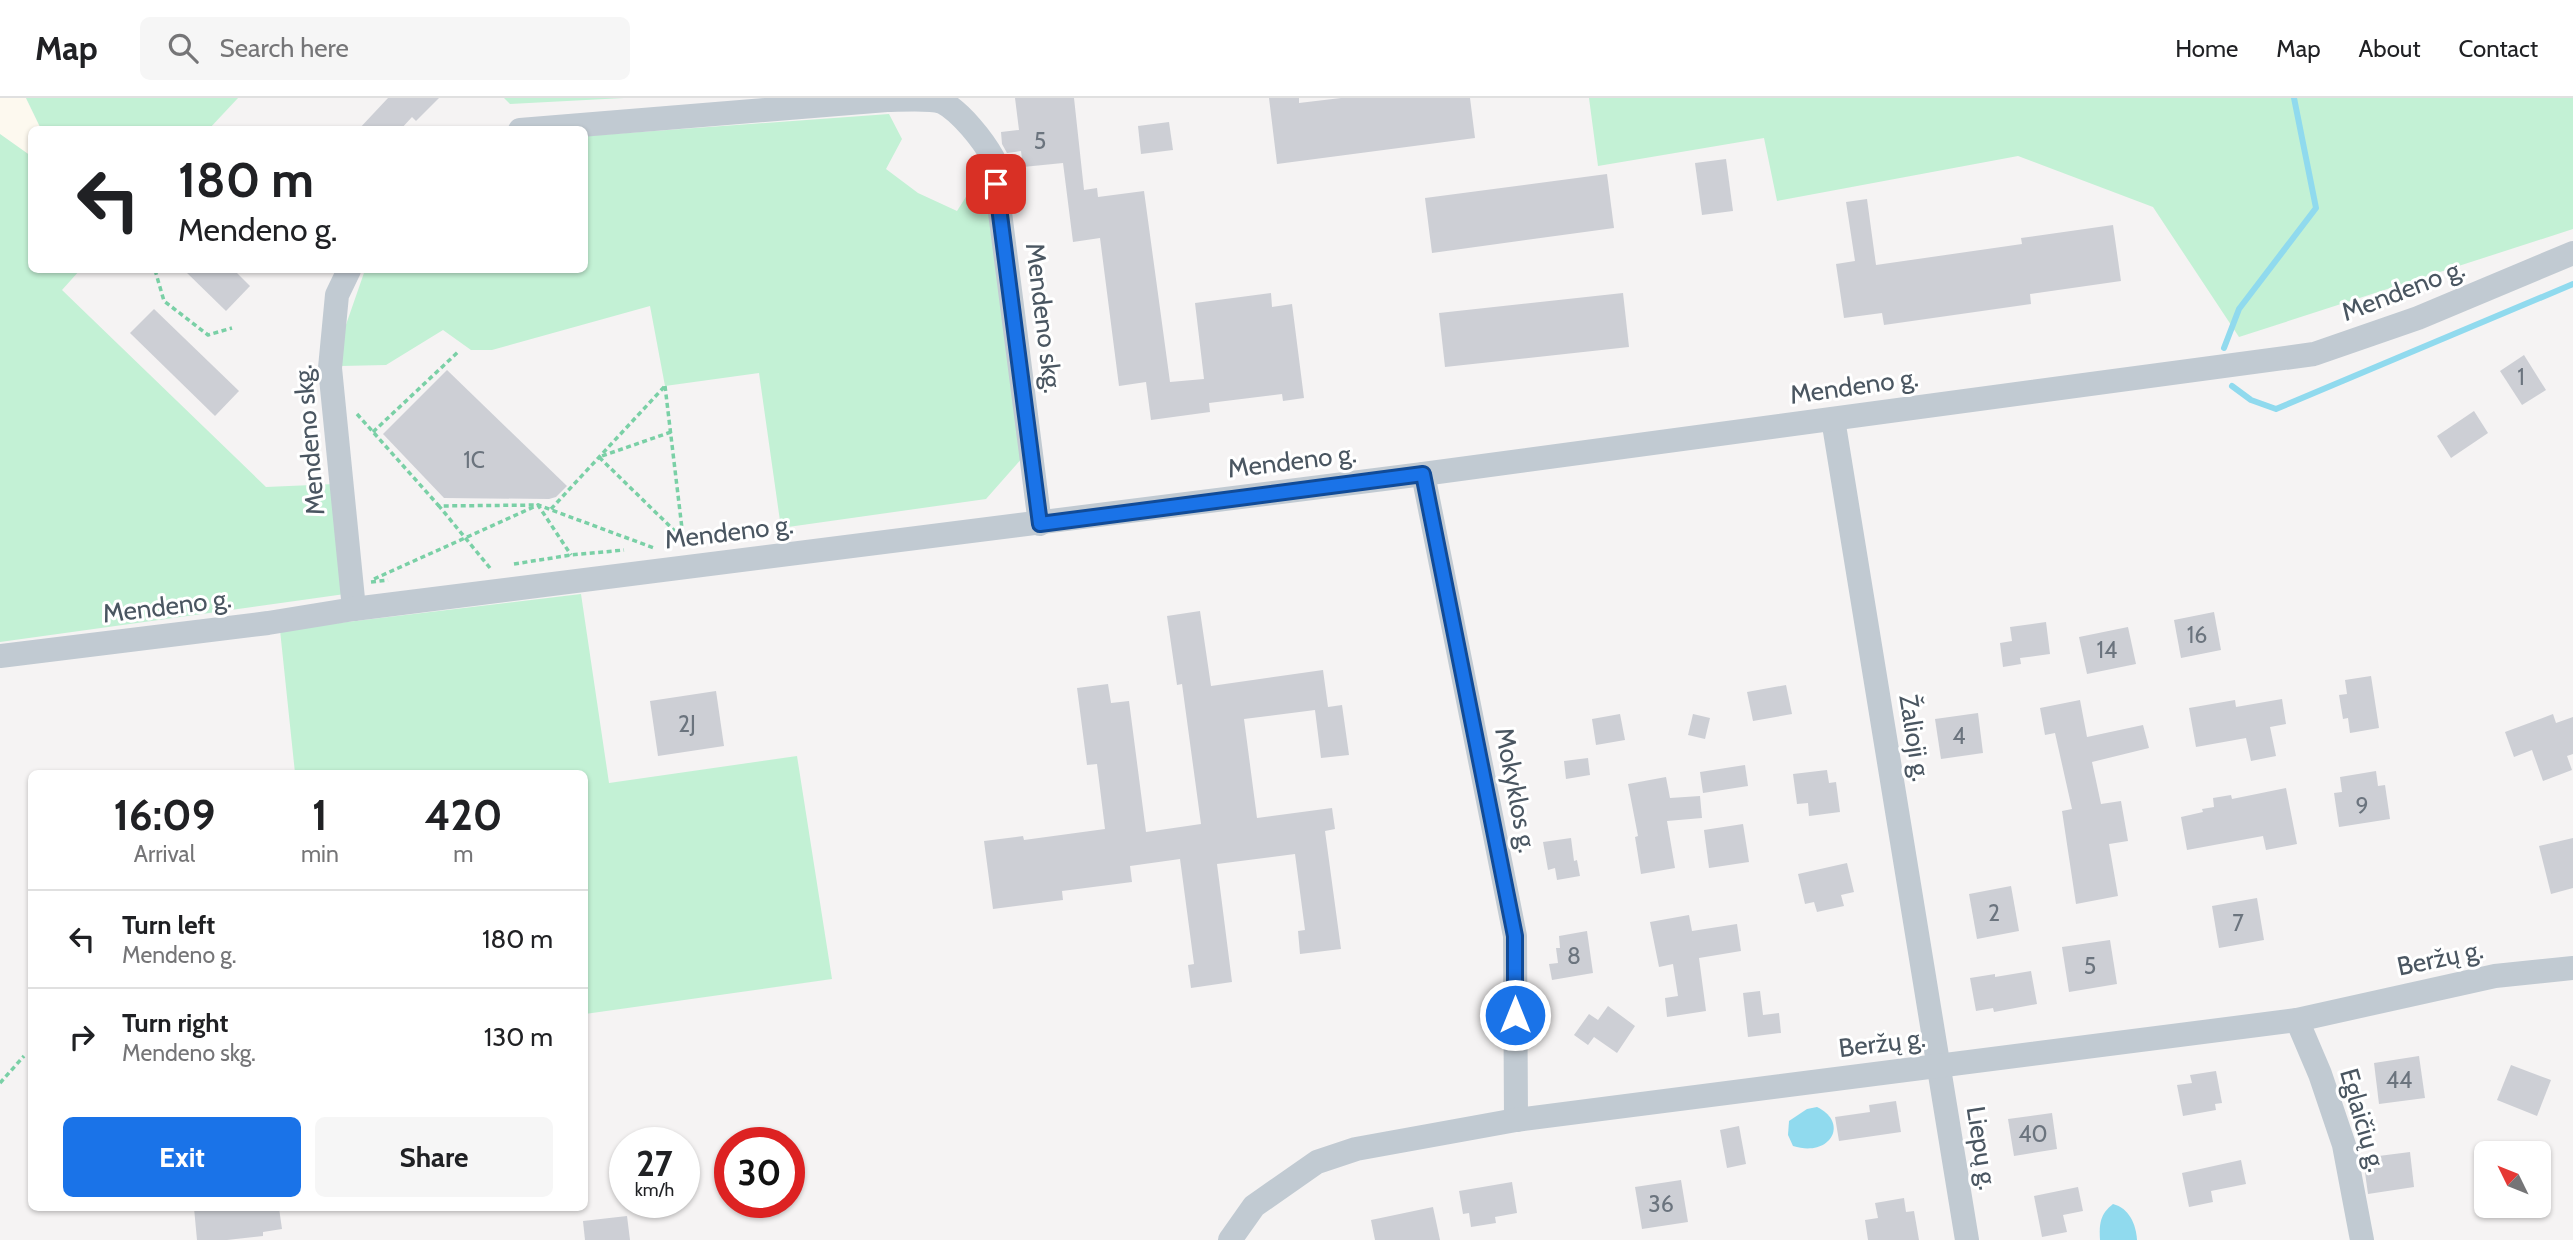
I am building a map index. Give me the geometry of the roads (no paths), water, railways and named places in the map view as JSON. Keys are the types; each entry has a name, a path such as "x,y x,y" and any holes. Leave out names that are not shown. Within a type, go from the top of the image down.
{"street":[{"name":"Mendeno skg.","path":"569,126 887,100 940,101 976,133 993,158 1040,524"},
{"name":"Mendeno g.","path":"0,656 1040,524 2315,354 2418,318 2573,253"},
{"name":"Mendeno skg.","path":"348,273 337,295 330,369 354,609"},
{"name":"Žalioji g.","path":"1833,419 1938,1066"},
{"name":"Mokyklos g.","path":"1423,474 1515,936 1516,1121"},
{"name":"Beržų g.","path":"1230,1240 1254,1206 1317,1162 1356,1149 1516,1121 2297,1020 2495,976 2573,968"},
{"name":"Eglaičių g.","path":"2297,1020 2320,1074 2344,1145 2362,1240"},
{"name":"Liepų g.","path":"1938,1066 1967,1240"}],"water":[{"path":"1817,1107 1827,1114 1832,1122 1834,1130 1831,1137 1817,1147 1793,1146 1788,1135 1789,1121 1807,1109"},
{"path":"2113,1204 2123,1209 2131,1218 2137,1240 2100,1240 2101,1220"}],"waterway":[{"path":"2224,348 2239,309 2316,208 2294,98"},
{"path":"2232,386 2251,400 2276,409 2573,284"}]}
